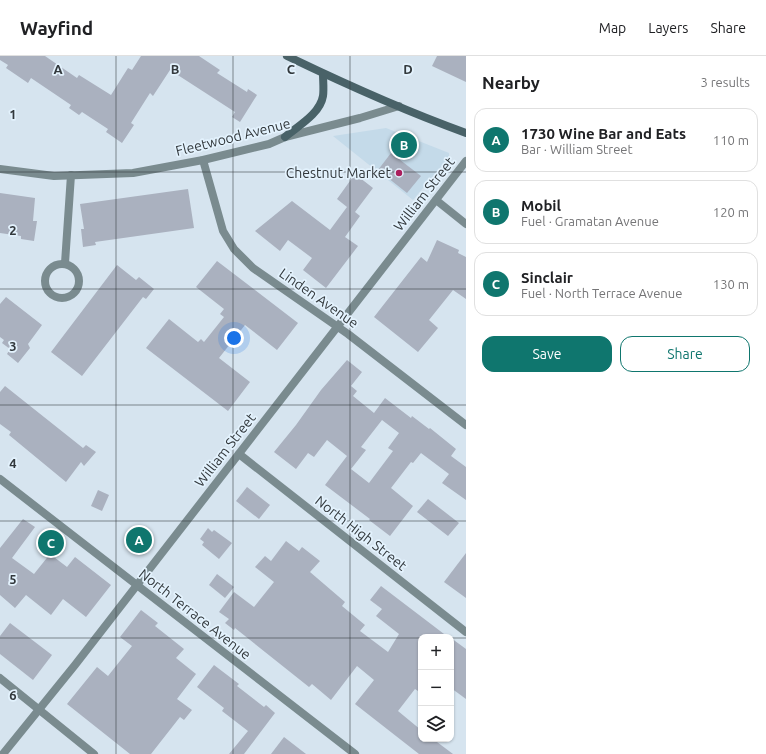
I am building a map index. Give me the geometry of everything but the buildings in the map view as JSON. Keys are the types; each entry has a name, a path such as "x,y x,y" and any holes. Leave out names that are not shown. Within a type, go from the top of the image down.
{"main road":[{"path":"287,56 324,74 466,133"},
{"path":"285,137 315,112 319,106 323,95 324,74"}],"street":[{"name":"Fleetwood Avenue","path":"0,169 54,176 133,173 203,160 269,144 285,137 360,118 399,106"},
{"name":"Linden Avenue","path":"203,160 224,231 234,249 253,268 338,326 466,425"},
{"name":"William Street","path":"3,754 137,585 466,161"},
{"path":"65,263 71,175"},
{"path":"436,200 466,224"},
{"path":"65,263 75,268 78,273 80,284 78,289 69,297 58,298 48,291 45,280 46,274 54,265 65,263"},
{"name":"North High Street","path":"239,454 466,632"},
{"name":"North Terrace Avenue","path":"0,479 355,754"},
{"path":"0,678 94,754"}],"shaded area":[{"path":"386,128 449,153 449,157 413,200 333,136"}],"place":[{"name":"Mobil","path":"404,145"},
{"name":"Chestnut Market","path":"399,173"},
{"name":"1730 Wine Bar and Eats","path":"139,540"},
{"name":"Sinclair","path":"51,543"}]}
